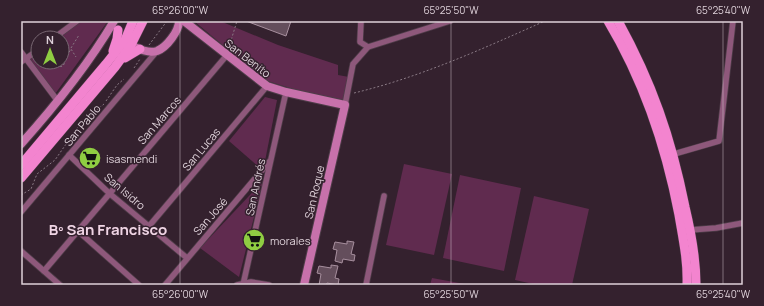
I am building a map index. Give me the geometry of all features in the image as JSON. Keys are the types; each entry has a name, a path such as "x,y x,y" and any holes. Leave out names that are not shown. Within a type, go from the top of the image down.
{"main road":[{"path":"128,42 133,21"},
{"path":"21,178 111,66 143,21"},
{"path":"608,21 622,44 639,81 662,145 675,193 684,242 687,263 687,285"},
{"path":"618,21 654,96 674,154 690,230 696,285"},
{"path":"111,66 115,47 116,24"},
{"path":"21,165 111,66 132,52 142,50"}],"street":[{"path":"65,30 77,21"},
{"path":"361,21 360,42 368,47"},
{"path":"345,105 353,64 368,47 450,21"},
{"path":"674,154 719,141 733,21"},
{"path":"22,143 116,24 128,42 142,50 157,51 166,44 178,25"},
{"name":"San Benito","path":"178,25 187,24 267,86 286,92 345,105"},
{"name":"San Pablo","path":"21,212 157,51"},
{"path":"21,52 23,60 57,100"},
{"name":"San Marcos","path":"44,271 227,56"},
{"name":"San Lucas","path":"150,225 267,86"},
{"name":"San Andrés","path":"244,284 286,92"},
{"name":"San Roque","path":"304,285 345,105"},
{"name":"San Isidro","path":"69,155 109,193 150,225 187,258"},
{"name":"San José","path":"165,285 270,160"},
{"path":"366,285 384,196"},
{"path":"690,230 716,228 743,223"},
{"path":"78,231 139,285"},
{"path":"21,251 60,285"},
{"path":"237,285 251,282 268,285"}],"path":[{"path":"133,70 142,50 167,21"},
{"path":"227,56 237,21"},
{"path":"353,93 391,84 442,66 545,21"},
{"path":"76,57 71,49 79,35"},
{"path":"21,195 31,189 38,174 55,160 80,124 102,106 117,85 126,78"}],"shaded area":[{"path":"81,21 108,21 55,94 34,70 70,70 70,30 68,30"},
{"path":"194,21 220,21 278,45 338,65 338,75 349,77 345,105 264,80"},
{"path":"30,56 30,65 25,59"},
{"path":"265,97 277,100 265,161 259,167 229,141"},
{"path":"404,164 452,174 434,255 386,245"},
{"path":"460,175 521,188 504,271 443,258"},
{"path":"263,181 239,277 200,248"},
{"path":"534,196 589,209 572,285 538,285 515,280"},
{"path":"432,278 470,285 430,285"}],"building":[{"path":"246,21 291,21 286,36"},
{"path":"347,241 354,242 351,254 355,255 354,261 343,259 342,263 335,261 337,250 333,249 335,242 347,244"},
{"path":"331,265 338,266 335,278 339,279 338,285 327,283 326,285 319,285 321,274 317,273 319,266 331,268"}],"place":[{"name":"isasmendi","path":"90,158"},
{"name":"morales","path":"254,240"}],"district":[{"name":"Bº San Francisco","path":"108,229"}]}
